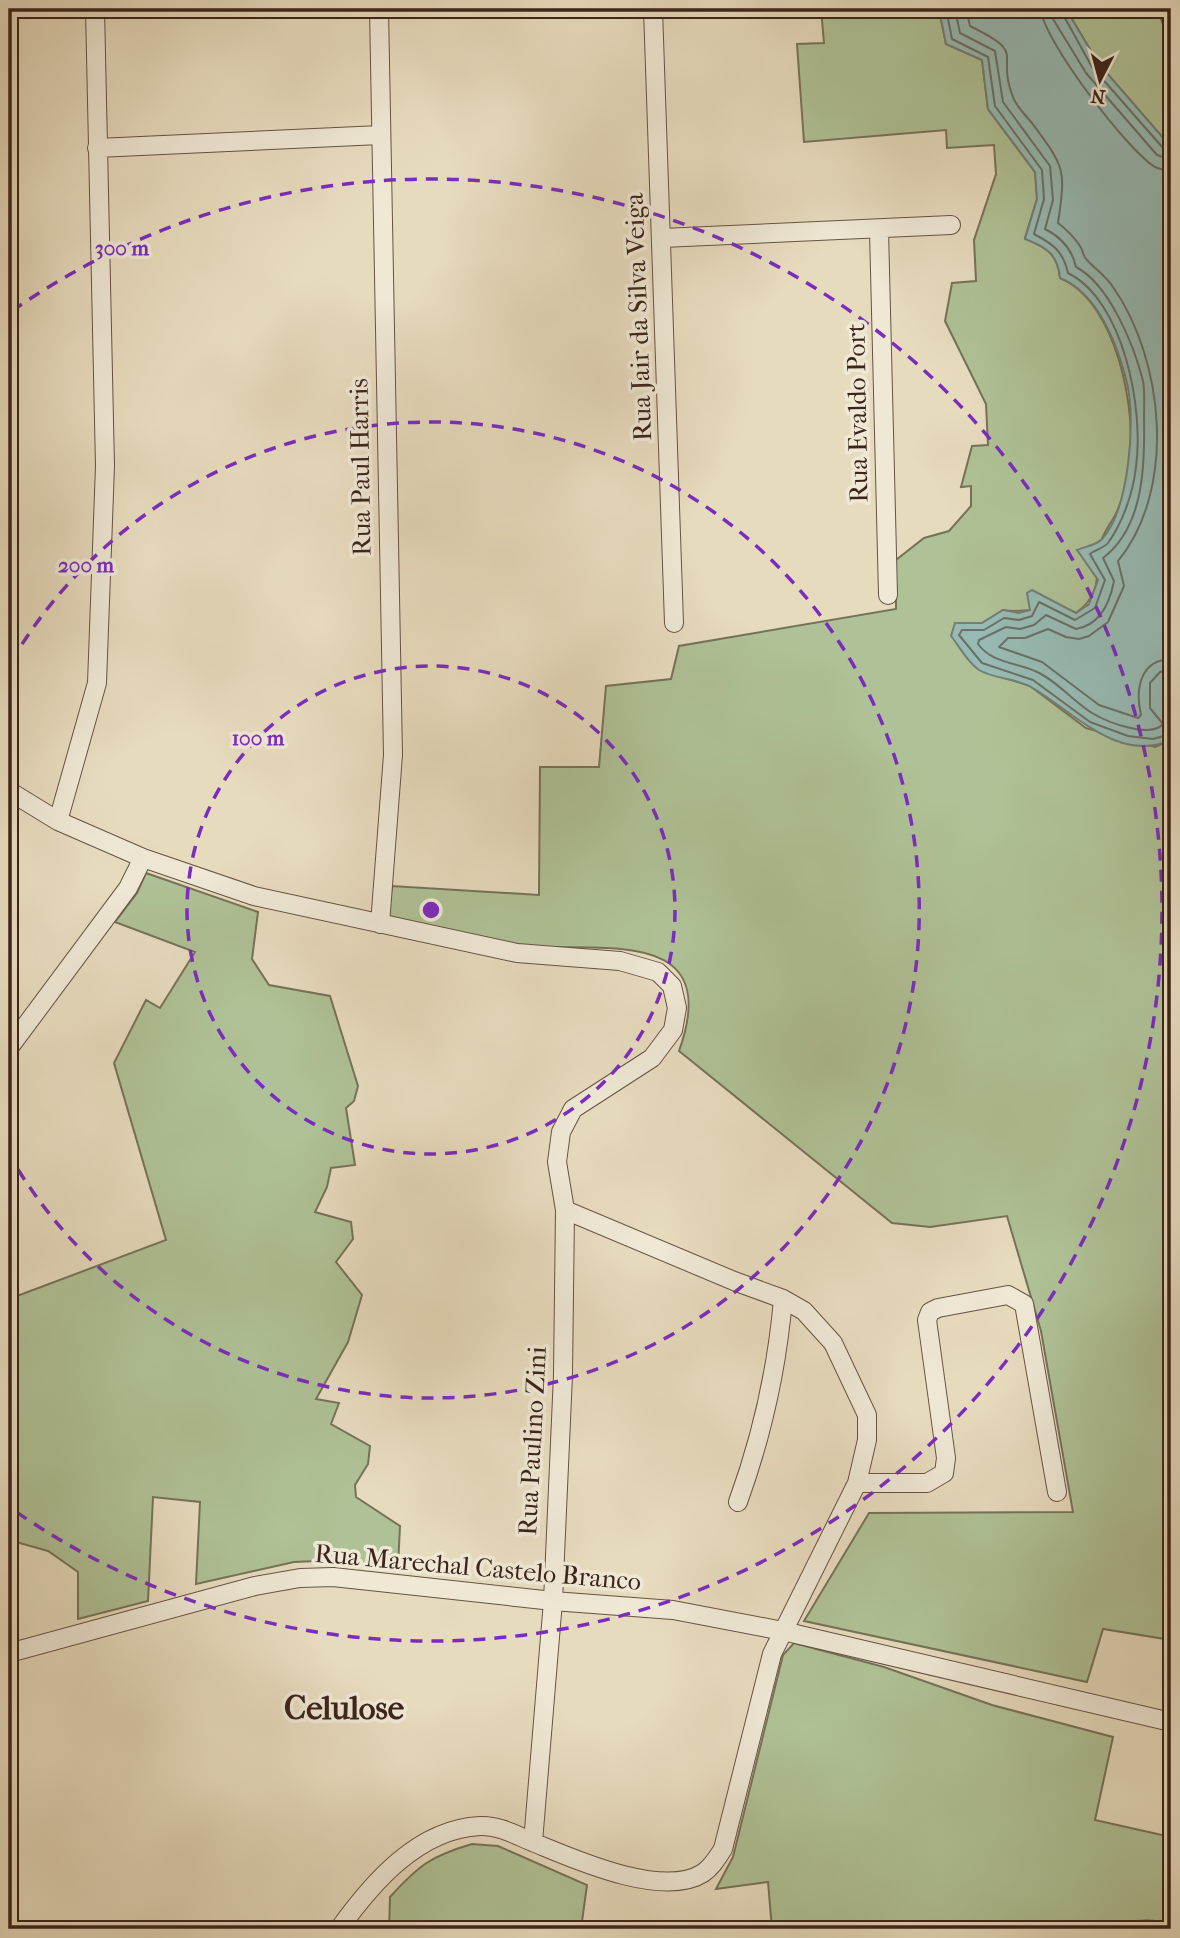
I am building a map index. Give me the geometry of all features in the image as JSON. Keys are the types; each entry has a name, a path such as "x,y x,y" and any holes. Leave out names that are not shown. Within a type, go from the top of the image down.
{"street":[{"path":"58,821 97,683 105,466 95,9"},
{"name":"Rua Paul Harris","path":"379,9 393,755 380,924"},
{"name":"Rua Jair da Silva Veiga","path":"653,9 674,623"},
{"path":"97,148 380,135"},
{"path":"662,238 951,225"},
{"name":"Rua Evaldo Port","path":"879,230 888,595"},
{"name":"Rua Paulino Zini","path":"9,791 58,821 143,858 254,896 517,953 620,961 658,972 672,986 677,1008 673,1030 652,1058 573,1109 561,1132 557,1162 565,1210 562,1375 553,1601 533,1842"},
{"path":"9,1048 128,888 143,858"},
{"path":"339,1929 381,1879 416,1847 436,1836 480,1826 504,1829 613,1872 666,1881 686,1880 708,1869 723,1849 772,1654 857,1483 867,1440 867,1415 860,1396 822,1329 804,1311 783,1299 734,1282 565,1210"},
{"path":"857,1483 928,1483 944,1473 946,1458 927,1320 930,1312 938,1308 1008,1295 1024,1304 1057,1492"},
{"path":"738,1502 757,1451 766,1413 783,1299"},
{"name":"Rua Marechal Castelo Branco","path":"9,1653 255,1586 300,1578 333,1577 673,1611 783,1631 1109,1705 1171,1722"}],"green space":[{"path":"821,9 939,9 946,44 982,60 988,109 1035,172 1037,199 1025,238 1050,252 1057,263 1060,278 1080,291 1096,310 1109,334 1126,390 1131,445 1128,473 1120,504 1101,542 1097,580 1091,597 1076,613 1059,608 1003,610 982,623 955,623 978,669 1030,686 1086,728 1155,747 1171,740 1171,1640 1103,1629 1087,1682 804,1621 869,1513 1073,1512 1041,1331 1007,1216 930,1227 892,1223 679,1051 689,1010 684,982 669,963 646,953 617,949 504,944 388,920 392,886 539,895 540,767 599,767 606,686 671,679 679,646 896,609 896,560 924,538 949,531 971,506 971,486 961,487 972,446 988,445 986,404 945,321 952,283 976,281 974,240 996,174 994,145 947,148 946,130 804,142 797,44 824,43"},
{"path":"1066,9 1157,9 1166,32 1171,31 1171,147 1098,63"},
{"path":"146,873 258,912 252,959 269,985 330,996 358,1086 354,1101 346,1108 355,1165 331,1168 327,1187 315,1212 351,1222 353,1239 336,1262 362,1295 348,1342 316,1399 339,1403 331,1424 370,1446 368,1464 355,1485 356,1497 400,1526 398,1567 318,1561 294,1562 196,1584 200,1502 153,1497 148,1601 78,1619 78,1572 48,1551 9,1540 9,1299 166,1240 114,1063 146,1000 160,1008 195,952 115,922 137,893"},
{"path":"794,1643 884,1667 992,1705 1113,1737 1095,1820 1171,1837 1171,1929 772,1929 768,1882 716,1889 733,1857 783,1655"},
{"path":"472,1844 498,1846 587,1885 581,1929 389,1929 390,1897 400,1886 426,1863"}],"water":[{"path":"939,9 1066,9 1098,63 1171,147 1171,683 1165,688 1166,704 1171,710 1171,740 1151,746 1133,745 1097,732 1031,687 979,670 967,659 951,636 955,623 982,623 1003,610 1019,613 1030,610 1027,593 1032,590 1076,613 1089,604 1098,580 1077,550 1102,539 1119,508 1128,464 1131,419 1130,399 1123,368 1112,337 1096,308 1073,285 1060,278 1057,263 1050,253 1025,239 1037,199 1035,172 988,109 982,60 946,44"}],"waterway":[{"path":"1124,1929 1135,1923 1147,1922 1171,1928"}],"district":[{"name":"Celulose","path":"344,1707"}]}
